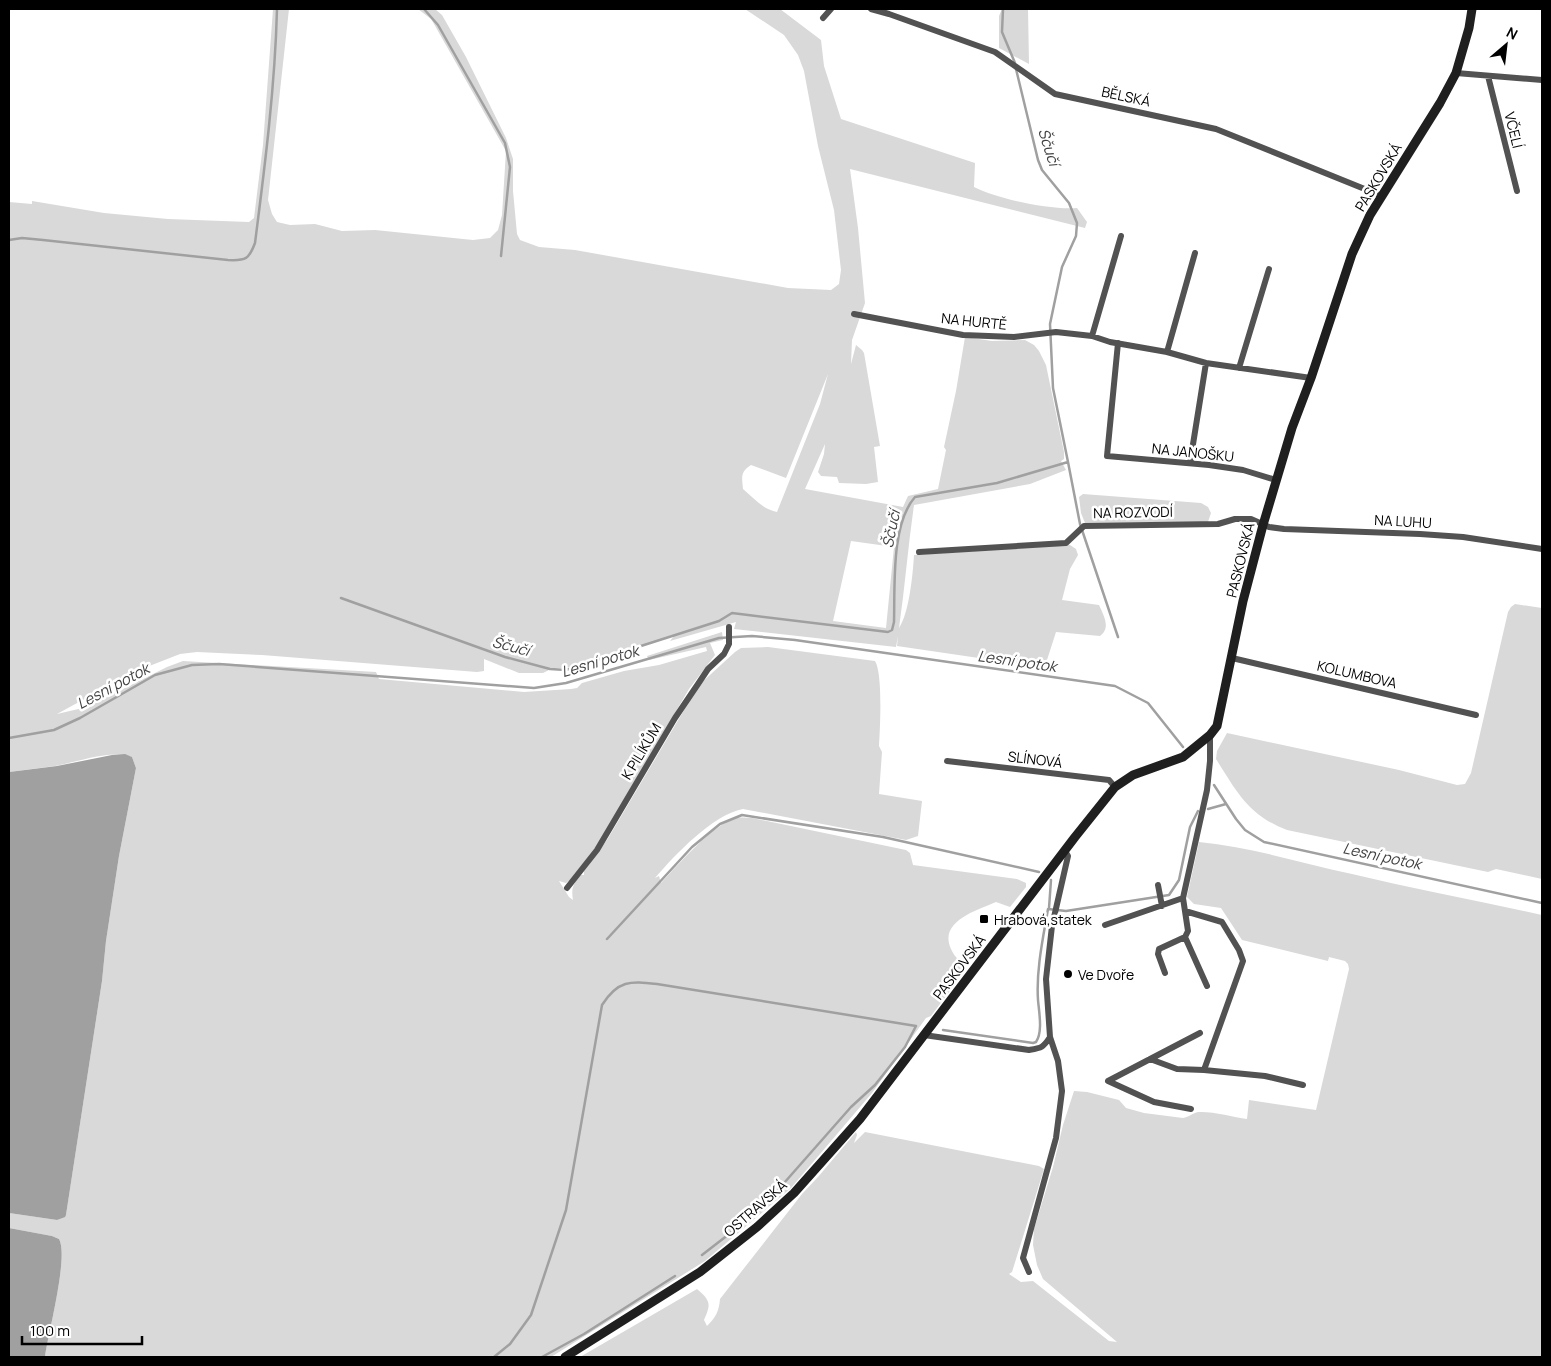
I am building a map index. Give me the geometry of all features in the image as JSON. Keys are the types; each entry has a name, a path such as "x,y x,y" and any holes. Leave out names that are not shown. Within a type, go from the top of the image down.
{"street":[{"path":"823,18 831,9"},
{"name":"BĚLSKÁ","path":"871,9 995,52 1055,94 1216,129 1382,196"},
{"name":"PASKOVSKÁ","path":"924,1035 1115,787 1133,774 1183,757 1210,735 1217,726 1263,524 1292,428 1311,378 1352,254 1361,232 1440,103 1456,73 1469,28 1472,9"},
{"path":"1456,73 1542,80"},
{"name":"VČELÍ","path":"1488,76 1517,191"},
{"path":"1092,336 1121,236"},
{"path":"1167,352 1194,253"},
{"path":"1239,368 1269,269"},
{"name":"NA HURTĚ","path":"854,314 963,335 1014,337 1056,332 1092,336 1167,352 1206,363 1311,378"},
{"name":"NA JANOŠKU","path":"1118,343 1107,456 1190,463 1243,470 1276,480"},
{"path":"1190,463 1206,363"},
{"name":"NA ROZVODÍ","path":"918,552 1066,543 1084,526 1218,524 1236,519 1251,519 1263,524"},
{"name":"NA LUHU","path":"1263,524 1268,527 1284,529 1463,537 1542,549"},
{"name":"K PILÍKŮM","path":"567,888 597,850 675,718 708,669 724,654 729,644 729,629"},
{"name":"KOLUMBOVA","path":"1232,658 1476,715"},
{"path":"1165,973 1158,949 1185,936 1188,931 1184,898 1208,784 1210,735"},
{"name":"SLÍNOVÁ","path":"948,761 1109,780 1115,787"},
{"path":"1029,1272 1023,1258 1056,1138 1062,1091 1058,1061 1050,1037 1046,979 1052,926 1068,856 1065,851"},
{"path":"1160,892 1162,906"},
{"path":"1104,925 1184,898"},
{"path":"1185,910 1222,922 1244,961 1204,1070"},
{"path":"1185,936 1207,986"},
{"path":"1190,1109 1154,1102 1108,1081 1200,1033"},
{"path":"924,1035 1029,1050 1040,1049 1050,1037"},
{"name":"OSTRAVSKÁ","path":"565,1357 700,1272 764,1220 794,1193 825,1160 860,1119 924,1035"},
{"path":"1150,1059 1177,1069 1265,1076 1303,1086"}],"shaded area":[{"path":"273,9 289,9 268,200 272,214 277,222 290,225 315,224 342,231 375,230 473,240 490,238 498,230 502,215 506,151 431,19 418,9 435,9 442,15 466,57 506,138 513,159 513,191 517,234 520,240 539,247 575,250 788,288 831,290 839,284 841,270 834,210 818,146 804,71 798,55 784,35 745,9 780,9 821,40 824,66 841,119 975,163 974,187 996,196 1038,205 1077,208 1087,222 1085,228 850,169 865,303 852,340 851,364 856,345 864,353 880,446 874,447 878,482 866,484 839,483 837,477 821,476 818,472 825,444 805,489 903,507 908,496 938,489 965,337 992,341 1025,340 1034,345 1046,365 1064,452 1064,459 1061,461 1066,470 1030,484 914,505 899,628 908,604 914,555 1070,545 1076,549 1078,555 1070,569 1062,600 1099,605 1106,626 1100,636 1056,632 1047,660 1034,666 897,646 898,636 896,647 734,629 736,622 670,641 674,636 566,668 553,668 543,673 519,673 484,659 484,671 477,672 262,655 197,652 180,654 134,672 57,714 87,707 167,667 183,661 376,672 379,679 524,692 571,689 577,688 582,683 624,671 659,665 707,651 706,647 649,660 647,656 722,632 723,640 710,643 715,655 689,689 596,847 570,880 566,883 559,881 573,900 574,884 581,875 584,875 584,871 607,840 699,685 735,652 741,648 768,647 875,661 878,668 880,689 879,746 882,752 879,794 922,801 918,836 906,840 743,809 719,819 707,827 683,848 655,878 659,876 661,883 686,856 717,828 736,818 752,818 906,850 910,853 913,865 1017,879 1026,883 1026,887 1010,907 996,902 970,913 955,924 950,931 948,939 951,949 962,965 964,972 931,1016 926,1018 872,1093 791,1188 705,1261 551,1357 45,1357 60,1278 61,1248 59,1239 9,1228 9,1213 57,1220 66,1215 119,856 136,768 132,757 115,754 55,766 9,772 9,202 32,204 32,201 104,213 168,219 249,222 254,218 263,145","holes":["828,374 820,404 777,512 772,511 758,503 743,489 743,473 751,465 786,478","851,541 894,547 886,628 833,621"]},
{"path":"1002,9 1028,9 1029,64 999,48 999,16"},
{"path":"1083,494 1201,503 1208,507 1211,513 1208,522 1085,523 1081,513 1079,497"},
{"path":"1515,604 1542,608 1542,879 1496,869 1488,872 1287,830 1253,810 1237,792 1216,759 1217,751 1227,733 1399,770 1457,785 1465,784 1471,773 1508,612"},
{"path":"125,754 132,757 136,768 119,856 66,1215 57,1220 9,1213 9,772"},
{"path":"1199,842 1257,851 1542,915 1542,1357 580,1357 697,1289 705,1297 709,1306 704,1320 707,1326 716,1314 720,1299 802,1194 856,1132 857,1135 854,1143 865,1132 1039,1166 1044,1169 1012,1272 1009,1274 1021,1282 1033,1281 1109,1341 1117,1342 1043,1279 1037,1265 1033,1245 1034,1229 1074,1091 1087,1092 1119,1100 1126,1108 1144,1113 1183,1118 1204,1112 1247,1119 1249,1100 1316,1110 1349,969 1345,961 1329,957 1328,961 1242,940 1221,908 1194,904 1187,897"},
{"path":"9,1228 59,1239 61,1248 60,1278 45,1357 9,1357"}],"waterway":[{"path":"9,240 22,238 228,260 239,260 249,256 255,243 266,155 272,97 277,9"},
{"path":"424,9 438,25 505,143 510,167 501,256"},
{"name":"Ščučí","path":"1003,9 1002,32 1015,63"},
{"name":"Ščučí","path":"341,598 505,657 550,669 566,670 719,621 732,613 888,632 892,630 898,539 907,509 915,497 997,483 1068,462 1053,388 1050,324 1062,267 1076,236 1077,223 1069,203 1042,170 1038,160 1016,69"},
{"path":"1068,462 1080,524 1118,637"},
{"name":"Lesní potok","path":"9,738 54,730 80,718 155,675 192,665 219,664 534,688 566,683 719,638 752,636 795,640 1115,686 1148,703 1183,747"},
{"name":"Lesní potok","path":"1214,785 1245,830 1264,842 1542,903"},
{"path":"1208,809 1226,804"},
{"path":"943,1030 1036,1042 1040,1027 1039,966 1048,909 1066,911 1169,895 1179,880 1190,827 1198,811"},
{"path":"607,939 692,847 720,824 742,815 883,837 1039,872"},
{"path":"1049,908 1051,880"},
{"path":"494,1357 510,1344 531,1315 566,1210 602,1005 619,987 639,982 657,984 916,1026 905,1047 875,1085 851,1107 777,1191 733,1231 702,1255"},
{"path":"542,1357 584,1334 675,1276"}],"place":[{"name":"Hrabová,statek","path":"984,919"},
{"name":"Ve Dvoře","path":"1068,974"}]}
